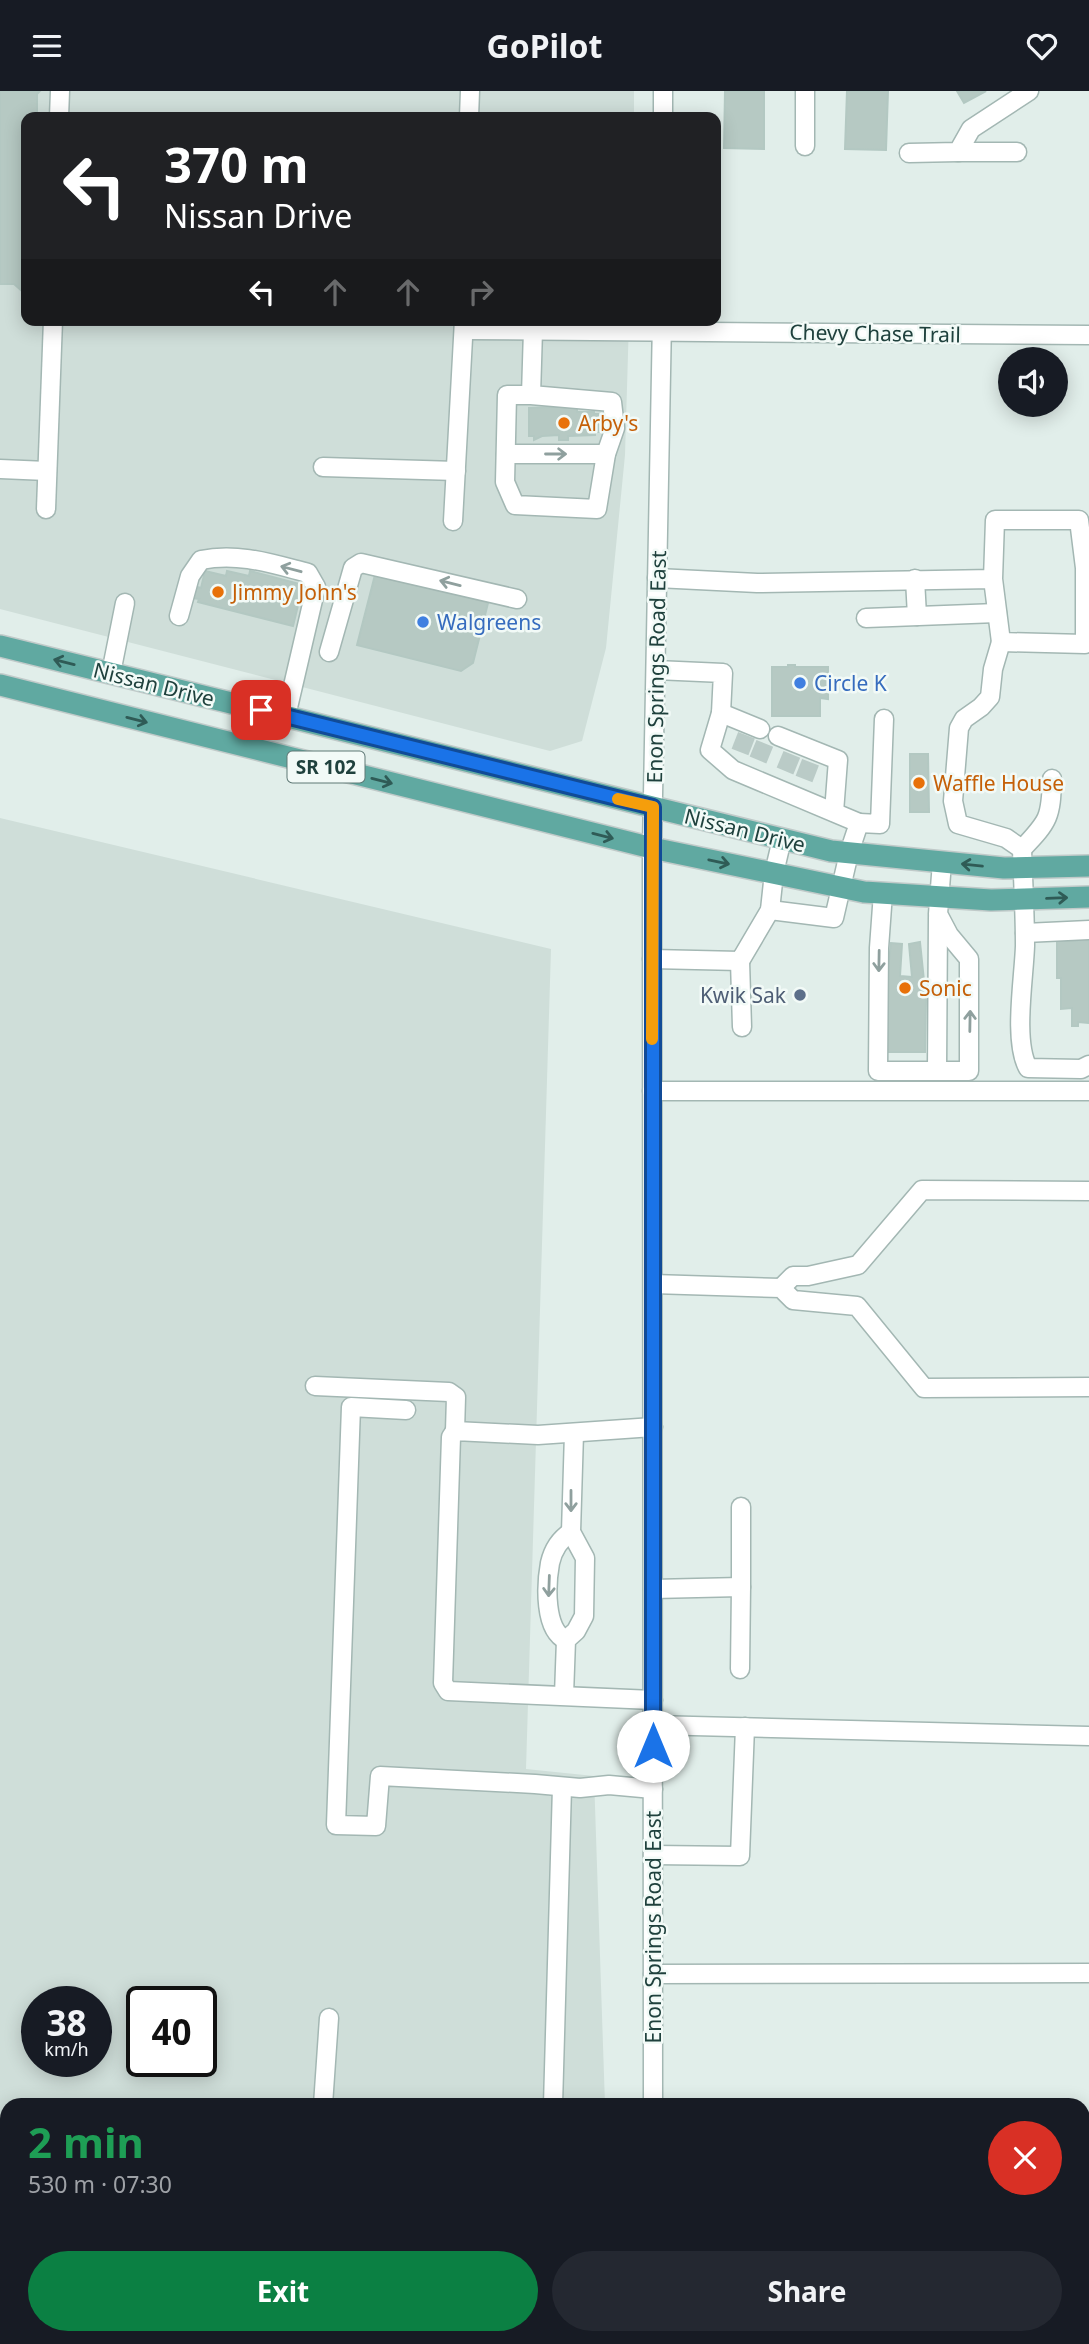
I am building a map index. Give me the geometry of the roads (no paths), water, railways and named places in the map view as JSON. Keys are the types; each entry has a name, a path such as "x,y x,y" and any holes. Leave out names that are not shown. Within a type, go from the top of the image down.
{"main road":[{"name":"Nissan Drive","path":"0,646 831,851 1004,868 1022,858 1089,866"},
{"name":"Nissan Drive","path":"0,685 652,848 864,892 883,893 938,905 990,900 1089,897"}],"street":[{"path":"59,112 60,91"},
{"path":"469,112 470,91"},
{"path":"663,91 663,112"},
{"path":"805,91 805,146"},
{"path":"958,152 971,129 1029,91"},
{"path":"909,153 1017,152"},
{"path":"46,509 53,326"},
{"path":"453,521 464,326"},
{"name":"Chevy Chase Trail","path":"494,326 594,326"},
{"name":"Enon Springs Road East","path":"653,2098 652,848 662,326"},
{"name":"Chevy Chase Trail","path":"705,326 1089,335"},
{"path":"525,327 531,395"},
{"path":"507,395 531,395 612,402 615,428 606,454 597,509 514,505 505,482 507,395"},
{"path":"506,454 606,454"},
{"path":"323,467 456,471"},
{"path":"0,469 47,471"},
{"path":"1001,642 1085,645 1085,568 1079,520 995,520 993,579 1001,642 989,697 981,707 964,719 959,728 953,801 958,824 1006,838 1022,858 1025,933 1021,1008 1022,1057 1028,1067 1027,1091"},
{"path":"179,616 190,576 201,560 229,557 256,559 308,573 316,587 286,716"},
{"path":"329,652 353,568 361,563 517,599"},
{"path":"657,578 757,583 993,579"},
{"path":"915,579 918,616"},
{"path":"111,673 125,603"},
{"path":"866,618 997,613"},
{"path":"656,670 723,673 720,713 710,750 733,770 859,823 880,824 884,719"},
{"path":"720,713 752,730"},
{"path":"778,736 795,749 813,756 838,760 834,812"},
{"path":"733,770 740,752"},
{"path":"750,777 758,760"},
{"path":"777,789 785,771"},
{"path":"797,797 804,779"},
{"path":"1022,858 1051,811 1052,779"},
{"path":"770,910 834,918 859,823"},
{"path":"742,1027 740,961 770,910 774,873 782,839"},
{"path":"936,1071 938,905 942,862"},
{"path":"876,1091 883,893"},
{"path":"938,905 949,935 970,959 970,1091"},
{"path":"1025,933 1089,930"},
{"path":"652,959 740,961"},
{"path":"1028,1067 1081,1069 1089,1065"},
{"path":"878,1071 969,1071"},
{"path":"652,1091 1089,1091"},
{"path":"653,1284 781,1287 793,1276 808,1276 858,1265 922,1190 1089,1191"},
{"path":"781,1287 793,1300 857,1307 924,1388 1089,1387"},
{"path":"316,1386 449,1392 456,1398 455,1431 451,1437 443,1683 448,1691 653,1700"},
{"path":"405,1410 351,1407 336,1825 376,1826 380,1776 580,1789 609,1785 653,1789"},
{"path":"455,1431 538,1435 653,1427"},
{"path":"564,1695 566,1640 584,1616 586,1558 571,1532 574,1433"},
{"path":"740,1669 741,1507"},
{"path":"566,1640 555,1633 551,1619 550,1562 558,1544 571,1532"},
{"path":"653,1589 741,1587"},
{"path":"653,1725 1089,1736"},
{"path":"653,1855 740,1856 744,1727"},
{"path":"552,2098 562,1787"},
{"path":"653,1974 1089,1973"},
{"path":"323,2098 329,2018"}],"tunnel":[{"path":"758,760 769,733"},
{"path":"740,752 747,734"},
{"path":"785,771 792,754"},
{"path":"804,779 811,761"}],"place":[{"name":"Arby's","path":"564,423"},
{"name":"Jimmy John's","path":"218,592"},
{"name":"Walgreens","path":"423,622"},
{"name":"Circle K","path":"800,683"},
{"name":"Waffle House","path":"919,783"},
{"name":"Sonic","path":"905,988"},
{"name":"Kwik Sak","path":"800,995"}]}
